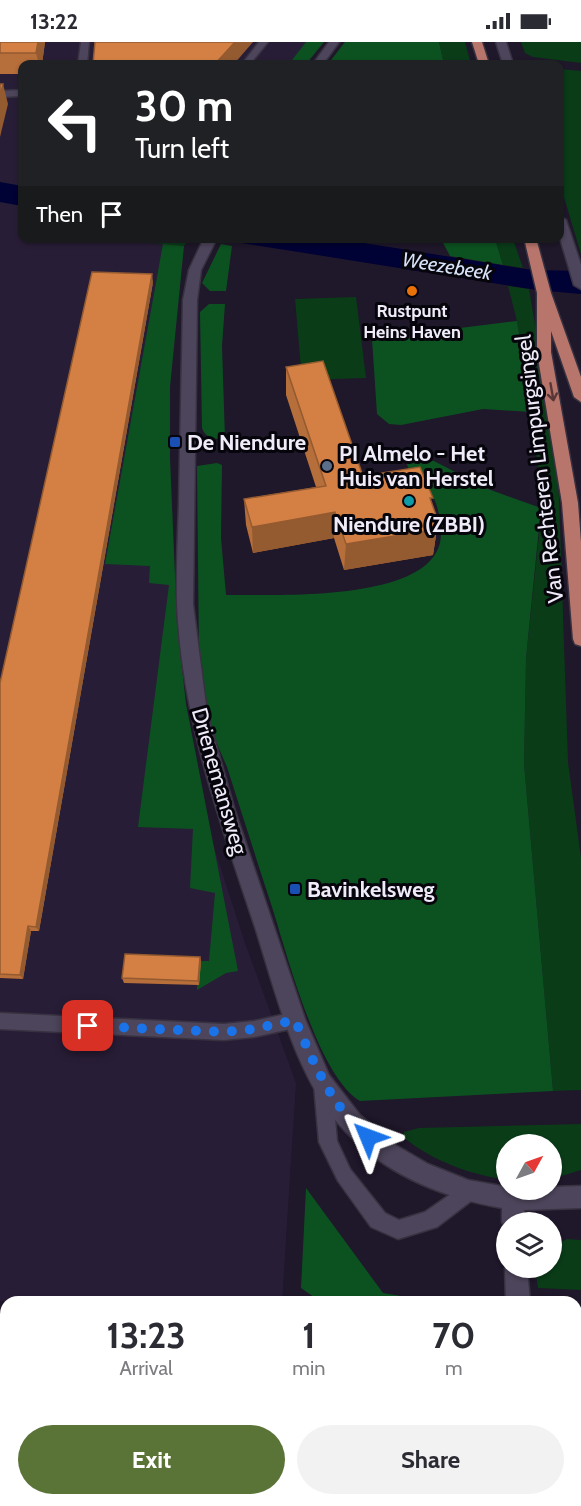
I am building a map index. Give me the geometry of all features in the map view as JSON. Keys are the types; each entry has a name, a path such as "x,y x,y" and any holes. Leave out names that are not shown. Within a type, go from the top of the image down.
{"main road":[{"path":"477,42 483,60"},
{"name":"Van Rechteren Limpurgsingel","path":"531,243 544,293 581,397"},
{"name":"Van Rechteren Limpurgsingel","path":"544,293 544,352 570,502 581,639"}],"street":[{"path":"321,60 334,42"},
{"path":"501,42 507,60"},
{"path":"564,232 581,285"},
{"name":"Drienemansweg","path":"209,243 195,270 190,300 185,604 198,713 226,811 295,1020 322,1082 352,1123 384,1151 421,1173 468,1191 496,1196"},
{"name":"Drienemansweg","path":"562,1198 581,1197"},
{"path":"517,1278 518,1296"}],"lane":[{"path":"83,60 85,42"},
{"path":"249,60 264,42"},
{"path":"0,94 18,93"},
{"path":"0,1021 224,1032 254,1029 295,1020"},
{"path":"322,1082 328,1142 344,1175 378,1220 399,1230 430,1220 468,1191"}],"shaded area":[{"path":"0,42 311,42 300,60 18,60 18,243 186,243 170,268 169,591 181,745 244,940 296,1083 282,1296 0,1296"}],"green space":[{"path":"306,42 324,42 309,60 292,60"},
{"path":"345,42 439,42 443,60 331,60"},
{"path":"439,42 465,42 470,60 443,60"},
{"path":"521,42 581,42 581,63 533,57 525,53"},
{"path":"564,69 581,71 581,254 564,197"},
{"path":"152,243 186,243 184,246"},
{"path":"443,243 496,243 503,265 450,256"},
{"path":"496,243 514,243 523,268 503,265"},
{"path":"163,244 184,246 170,387 170,458 177,623 186,704 238,971 226,973 197,990 197,961 209,961 215,893 190,888 193,829 138,827 169,585 149,583 150,566 105,564"},
{"path":"221,244 232,246 226,291 210,291 202,283"},
{"path":"508,286 529,289 550,413 559,497 568,762 581,858 581,1090 553,1091 524,764 526,658 541,516 539,474 517,321"},
{"path":"356,297 366,378 302,380 295,299"},
{"path":"209,304 225,304 222,346 225,439 211,438 202,428 200,312"},
{"path":"517,321 531,412 483,409 401,425 389,424 377,414 372,339"},
{"path":"408,457 434,461 488,489 541,508 526,658 524,764 553,1091 360,1101 345,1087 331,1067 306,1012 227,767 211,730 199,654 197,466 217,463 222,465 221,538 226,595 315,594 386,584 414,572 434,556 441,533 438,510 429,490 408,466 406,462"},
{"path":"581,1124 581,1170 562,1176 562,1134 496,1134 496,1178 453,1166 428,1154 404,1138 404,1132 419,1128"},
{"path":"306,1188 383,1293 401,1296 312,1296 301,1288"},
{"path":"567,1239 581,1240 581,1290 538,1288 536,1278 562,1278 562,1242"}],"water":[{"path":"0,182 18,185 18,205 0,202"},
{"name":"Weezebeek","path":"242,243 364,243 532,270 581,271 581,294 537,290"}],"building":[{"path":"0,42 38,42 36,53 0,53"},
{"path":"95,42 235,42 219,60 93,60"},
{"path":"92,272 152,274 36,927 28,926 20,975 0,974 0,683"},
{"path":"323,361 363,476 420,467 433,498 430,498 437,518 433,518 437,529 346,544 335,512 252,527 244,499 326,486 286,367"},
{"path":"125,954 200,957 198,981 122,978"}],"place":[{"name":"Rustpunt Heins Haven","path":"412,291"},
{"name":"De Niendure","path":"175,442"},
{"name":"PI Almelo - Het Huis van Herstel","path":"327,466"},
{"name":"Niendure (ZBBI)","path":"409,501"},
{"name":"Bavinkelsweg","path":"295,889"}],"route":[{"path":"88,1026 224,1032 254,1029 295,1020 322,1082 352,1123 368,1137"}]}
